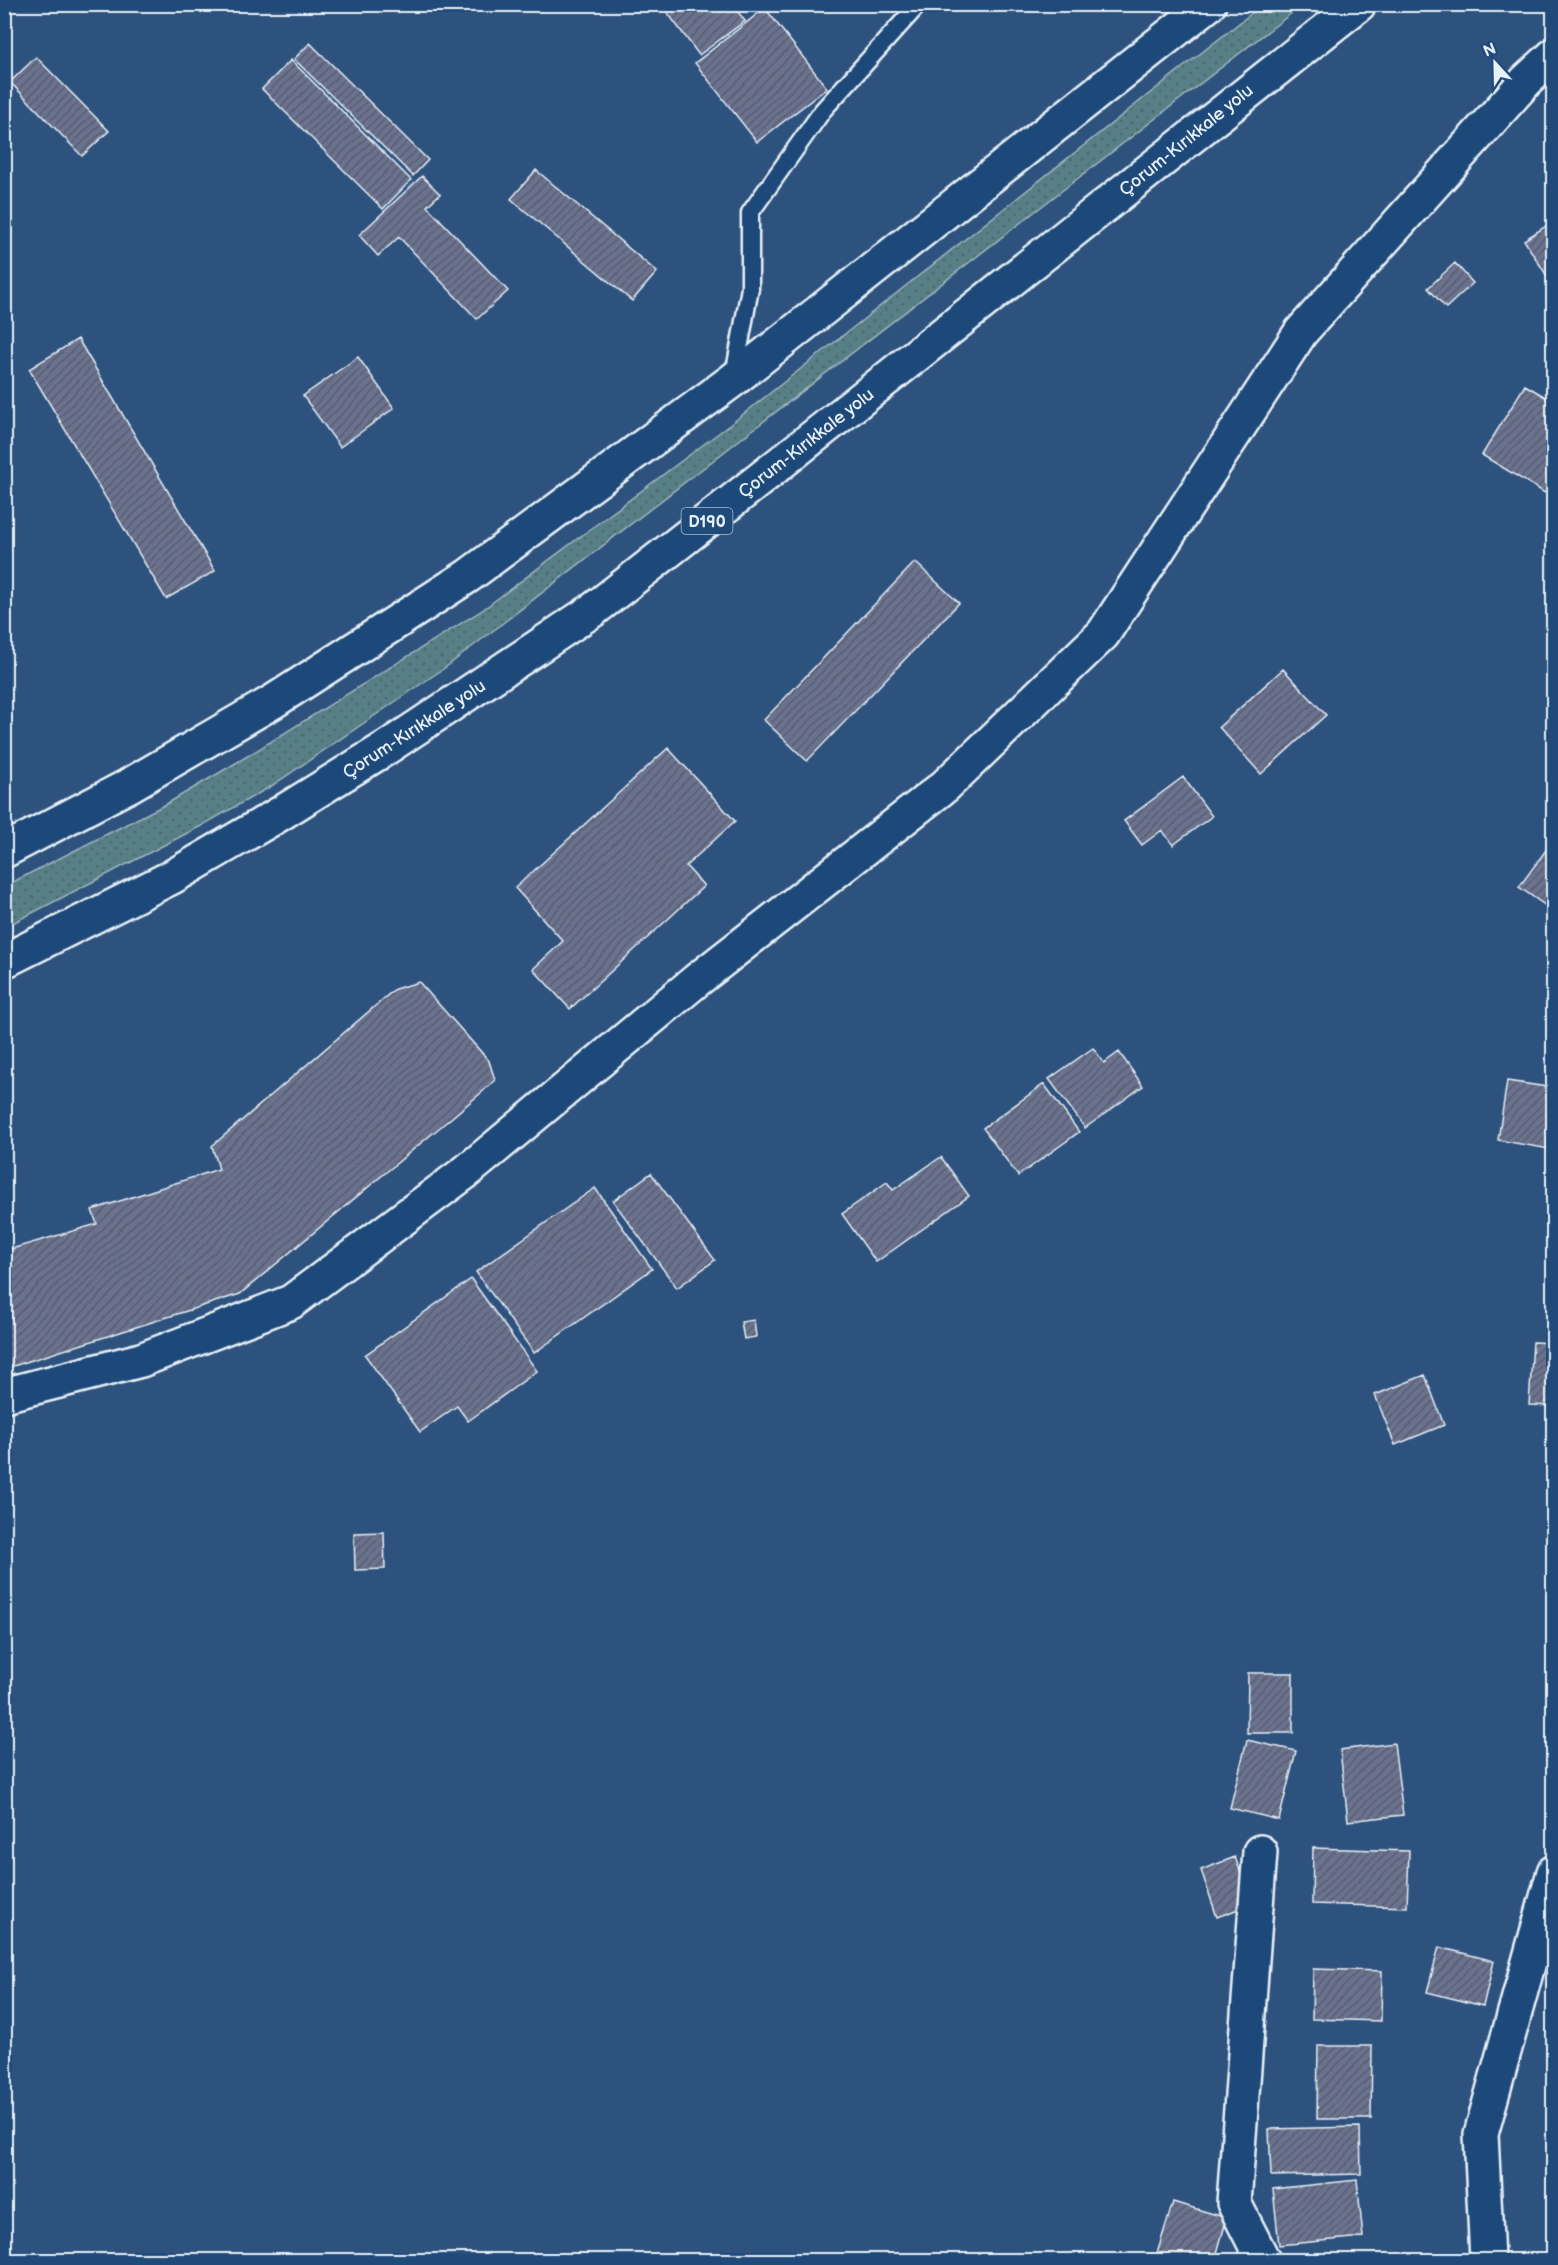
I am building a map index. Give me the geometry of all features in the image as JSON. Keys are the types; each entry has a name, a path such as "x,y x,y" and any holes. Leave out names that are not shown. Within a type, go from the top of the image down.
{"main road":[{"path":"4,851 128,786 274,701 468,576 733,380 1209,4"},
{"name":"Çorum-Kırıkkale yolu","path":"4,961 172,877 278,814 386,748 593,610 1359,4"},
{"path":"4,1395 141,1360 291,1302 467,1171 697,980 945,786 1103,634 1301,332 1526,81 1554,55"},
{"path":"1260,1852 1234,2203 1263,2260"},
{"path":"1487,2260 1481,2134 1554,1872"}],"lane":[{"path":"733,380 750,288 750,213 822,110 919,4"}],"green space":[{"path":"1262,5 1302,5 446,667 270,787 201,826 5,927 5,886 168,803 481,611 732,423"}],"building":[{"path":"661,4 732,4 745,21 699,55"},
{"path":"765,8 827,88 757,142 695,63"},
{"path":"310,43 428,160 413,176 294,59"},
{"path":"36,57 109,131 82,156 10,82"},
{"path":"291,60 411,180 383,209 262,89"},
{"path":"536,170 657,272 632,301 511,199"},
{"path":"422,176 440,194 427,206 508,291 477,319 399,237 378,256 359,235"},
{"path":"1554,221 1554,287 1524,240"},
{"path":"1455,263 1473,283 1446,308 1428,288"},
{"path":"78,339 215,571 166,599 29,369"},
{"path":"358,357 394,408 340,447 303,396"},
{"path":"1525,385 1554,402 1554,479 1545,493 1482,455"},
{"path":"915,562 959,603 807,761 764,720"},
{"path":"1283,669 1326,715 1261,774 1219,727"},
{"path":"668,748 735,821 686,866 704,886 570,1009 533,969 563,941 515,888"},
{"path":"1183,777 1212,816 1173,845 1162,830 1142,845 1124,821"},
{"path":"1554,839 1554,901 1549,908 1519,887"},
{"path":"419,982 489,1061 495,1080 240,1294 4,1369 4,1251 97,1224 92,1210 219,1169 212,1146 395,989"},
{"path":"1093,1048 1104,1063 1119,1052 1143,1086 1085,1128 1049,1079"},
{"path":"1507,1081 1554,1088 1554,1118 1549,1149 1498,1140"},
{"path":"1044,1084 1079,1132 1018,1176 983,1128"},
{"path":"941,1157 969,1196 876,1262 842,1214 887,1182 893,1190"},
{"path":"651,1173 715,1260 677,1288 613,1201"},
{"path":"595,1188 652,1269 534,1353 476,1272"},
{"path":"471,1279 537,1371 468,1421 457,1406 420,1432 365,1355"},
{"path":"754,1320 756,1337 744,1339 741,1322"},
{"path":"1533,1342 1554,1343 1554,1406 1529,1405"},
{"path":"1425,1375 1444,1425 1395,1445 1375,1395"},
{"path":"384,1532 385,1569 355,1570 354,1533"},
{"path":"1248,1673 1293,1673 1293,1733 1247,1733"},
{"path":"1247,1740 1296,1751 1279,1820 1230,1808"},
{"path":"1394,1743 1403,1815 1348,1821 1340,1750"},
{"path":"1313,1848 1409,1851 1407,1907 1312,1904"},
{"path":"1235,1857 1252,1904 1217,1917 1201,1870"},
{"path":"1439,1947 1494,1961 1483,2006 1427,1992"},
{"path":"1313,1969 1382,1971 1381,2021 1312,2019"},
{"path":"1318,2046 1372,2046 1371,2119 1317,2119"},
{"path":"1360,2127 1361,2174 1271,2176 1269,2129"},
{"path":"1357,2180 1363,2237 1279,2245 1273,2189"},
{"path":"1173,2202 1227,2218 1215,2260 1155,2260"}]}
